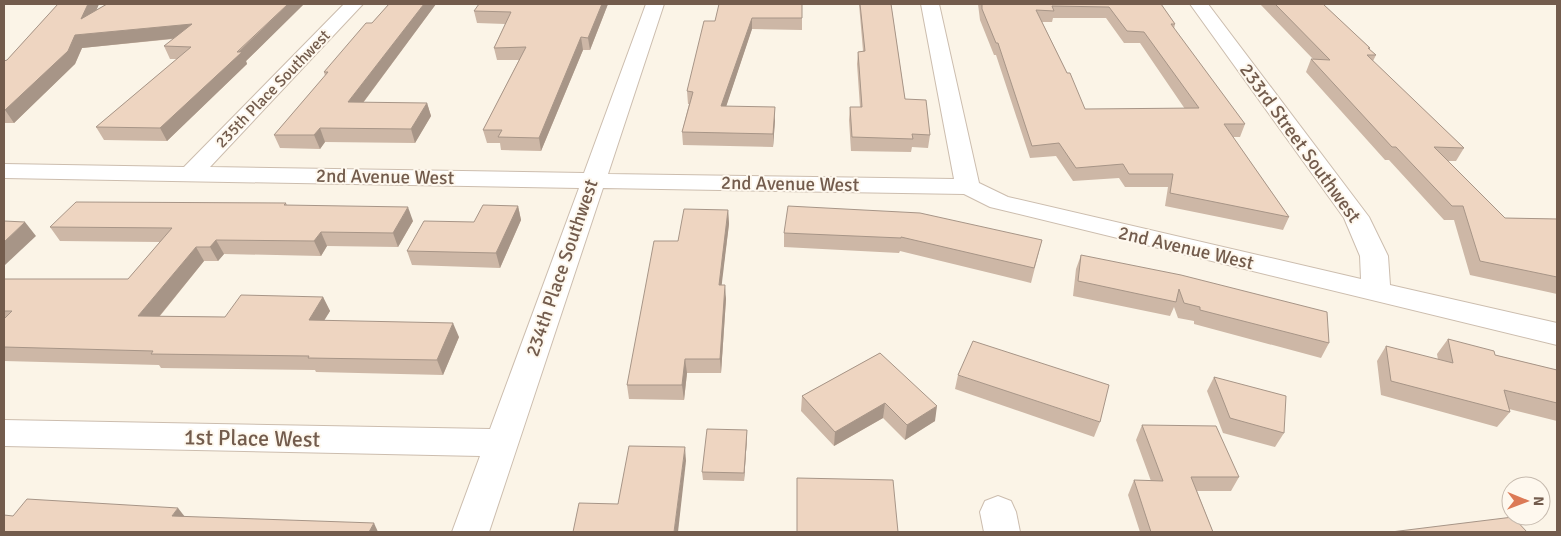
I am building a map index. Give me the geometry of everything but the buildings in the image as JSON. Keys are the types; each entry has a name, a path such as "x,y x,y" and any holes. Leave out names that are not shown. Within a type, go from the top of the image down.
{"street":[{"name":"235th Place Southwest","path":"191,173 354,4"},
{"name":"234th Place Southwest","path":"471,532 655,4"},
{"path":"930,4 968,187"},
{"name":"233rd Street Southwest","path":"1199,4 1356,217 1374,256 1376,292"},
{"name":"2nd Avenue West","path":"4,171 968,187 1000,202 1557,334"},
{"name":"1st Place West","path":"4,433 501,443"}]}
